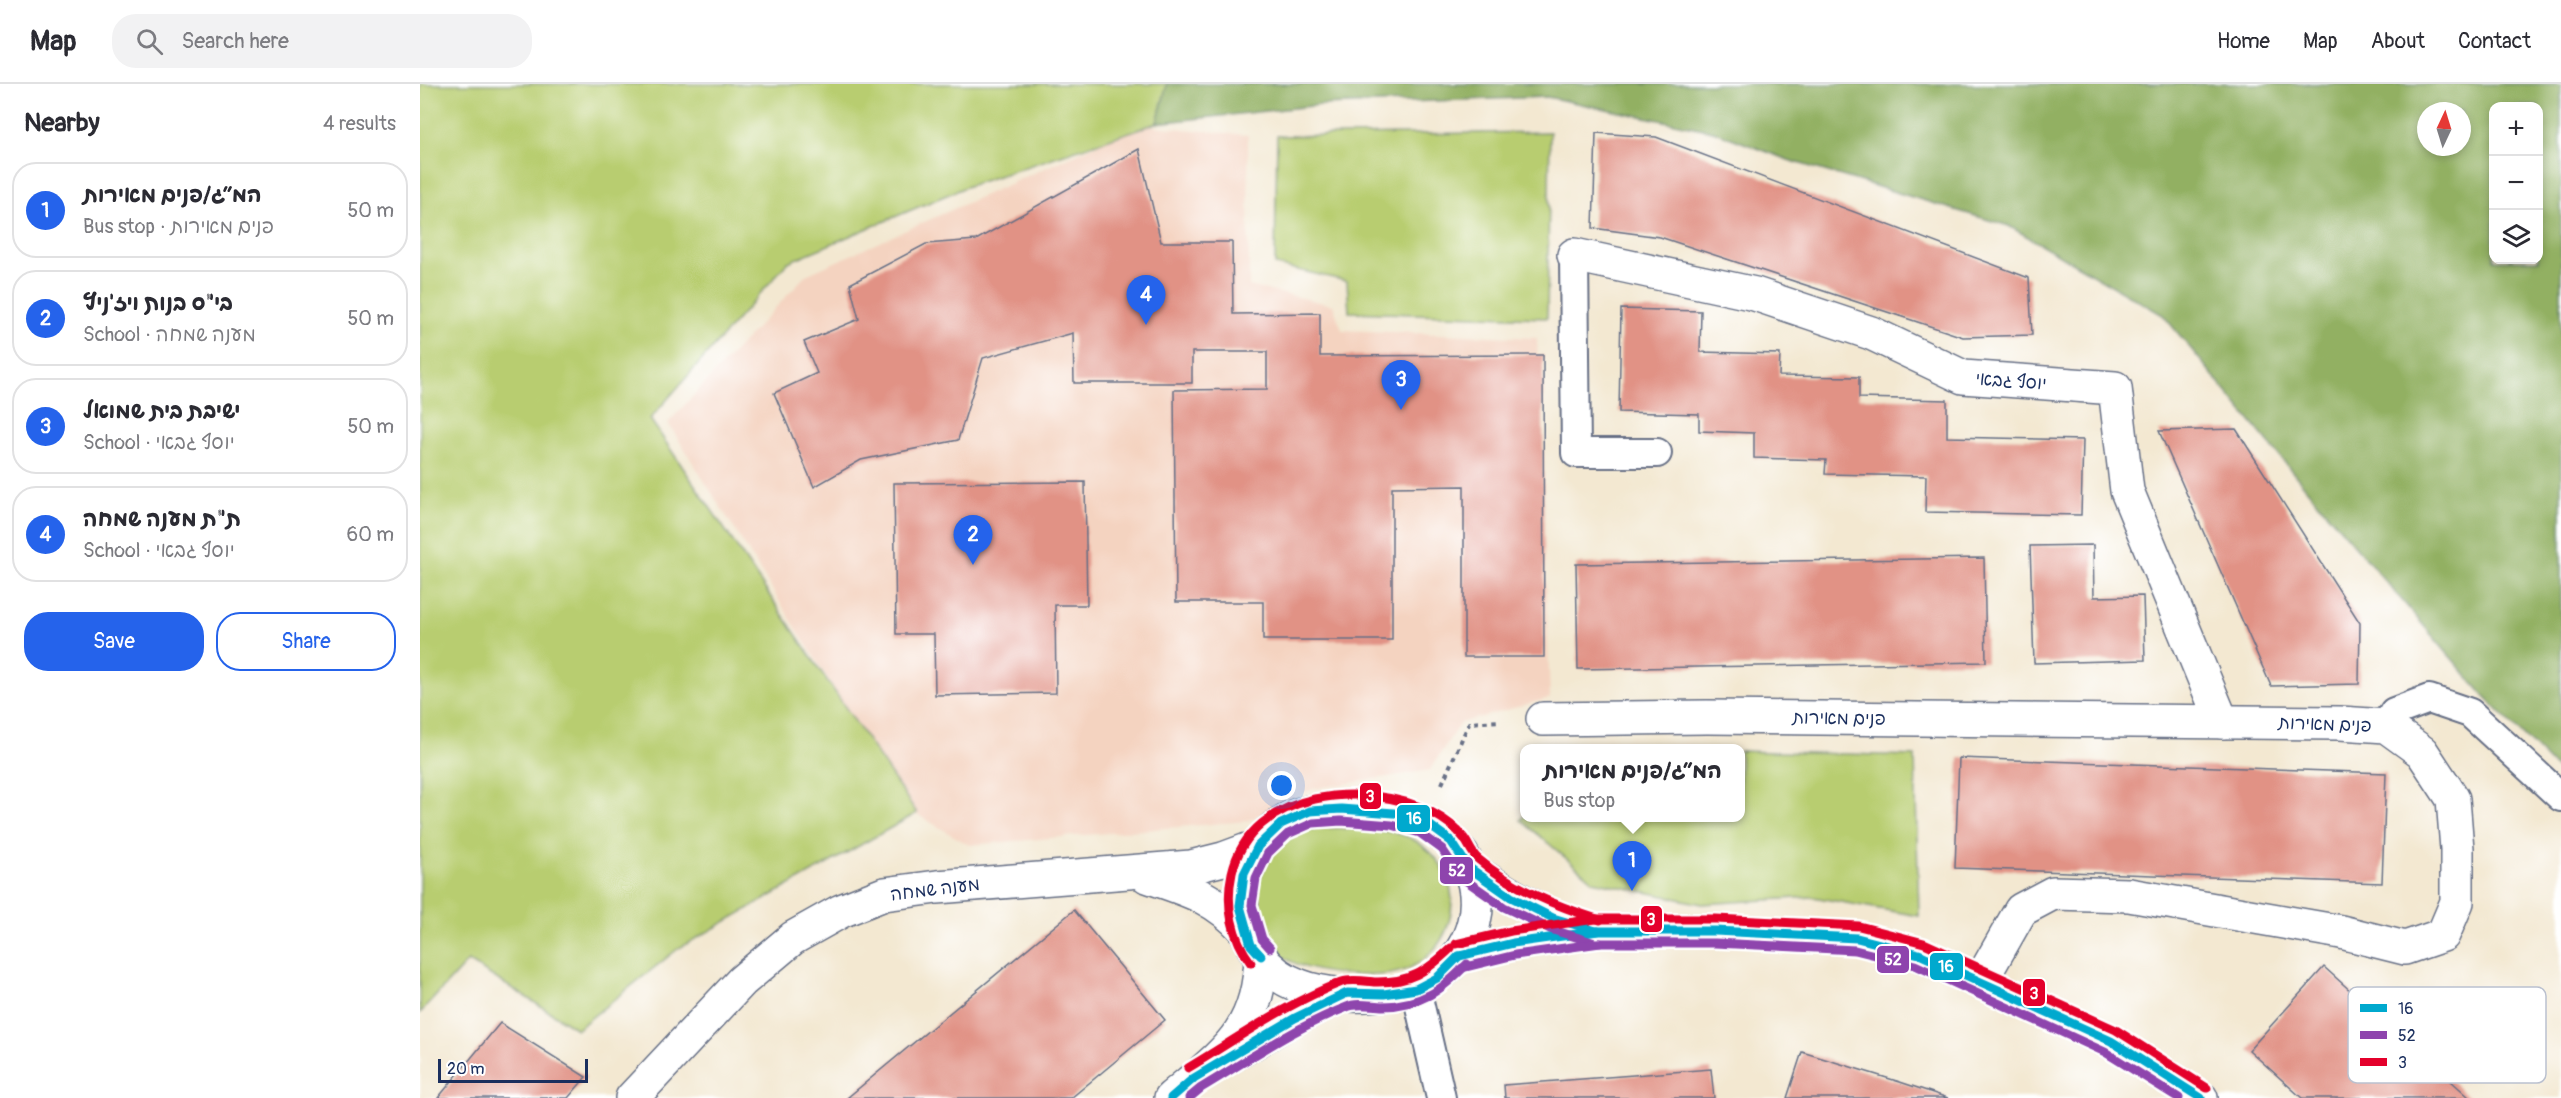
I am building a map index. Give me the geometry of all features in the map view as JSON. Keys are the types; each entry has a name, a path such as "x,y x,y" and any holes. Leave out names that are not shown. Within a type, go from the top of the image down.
{"street":[{"name":"יוסף גבאי","path":"1575,255 1755,294 1871,333 1963,377 2115,388 2127,491 2222,722"},
{"name":"פנים מאירות","path":"1543,719 1707,717 2222,722 2386,726 2422,752 2453,799 2457,849 2457,902 2443,935 2405,948 2341,932 2129,895 2053,893 2021,910 1980,982"},
{"path":"1183,1088 1239,1038 1249,1018 1260,983 1253,943 1240,906 1244,874 1258,846 1281,824 1310,811 1341,809 1394,813 1425,822 1451,841 1468,867 1476,897 1473,928 1459,956 1437,978 1416,989"},
{"name":"מענה שמחה","path":"632,1098 742,981 793,938 841,911 884,894 937,886 1191,867 1223,859 1258,846"},
{"path":"1468,867 1511,897 1543,913 1596,931"},
{"name":"מענה שמחה","path":"1134,871 1202,894 1227,910 1272,969 1299,986 1347,993 1384,994 1416,989"},
{"path":"1459,956 1524,941 1596,931 1737,932 1857,938 1919,954 2111,1041 2201,1098"},
{"path":"1183,1088 1295,1018 1347,993"}],"lane":[{"path":"1575,255 1576,453 1658,453"},
{"path":"2386,726 2394,712 2429,699 2470,713 2561,796"},
{"path":"1416,989 1441,1098"}],"path":[{"path":"1425,822 1469,723 1543,719"}],"shaded area":[{"path":"1141,125 1248,135 1249,286 1333,305 1342,330 1537,338 1550,698 1460,723 1430,770 1313,789 1247,821 969,845 910,810 668,423 806,275"}],"green space":[{"path":"420,84 1167,84 1157,123 968,186 788,262 650,419 917,813 679,948 577,1029 468,961 420,1013"},
{"path":"1167,84 2561,84 2561,774 2484,696 2314,498 2163,315 2009,226 1788,160 1713,131 1547,97 1321,105 1157,123"},
{"path":"1550,132 1547,318 1349,312 1347,281 1275,265 1277,136"},
{"path":"1745,751 1915,756 1919,916 1813,897 1702,904 1593,881 1523,822 1745,822"},
{"path":"1314,828 1377,830 1406,836 1435,857 1447,877 1452,899 1449,921 1440,941 1425,958 1405,970 1367,975 1329,973 1304,967 1282,956 1271,944 1266,934 1257,903 1258,889 1261,876 1275,851 1297,834"}],"building":[{"path":"1596,133 1656,137 2029,278 2032,335 1963,337 1660,237 1593,228"},
{"path":"1139,149 1161,242 1232,242 1233,314 1320,313 1320,356 1543,355 1544,657 1464,657 1464,486 1392,487 1392,640 1263,640 1263,602 1176,602 1174,390 1267,389 1267,352 1192,352 1192,383 1074,383 1073,333 983,358 958,440 861,460 814,487 774,393 817,373 804,342 859,319 850,284 926,244 976,240"},
{"path":"1621,309 1701,311 1700,352 1780,354 1779,376 1859,377 1859,398 1947,400 1947,437 2083,440 2081,515 1925,512 1926,476 1825,474 1826,460 1754,458 1754,433 1699,431 1699,414 1619,412"},
{"path":"2236,429 2360,623 2359,684 2271,686 2159,431"},
{"path":"1085,482 1087,605 1055,605 1056,693 935,695 934,634 896,634 894,483"},
{"path":"2093,545 2094,597 2143,596 2145,660 2034,663 2030,546"},
{"path":"1984,558 1986,662 1578,669 1576,564"},
{"path":"1959,758 2386,773 2382,883 1955,868"},
{"path":"1074,910 1165,1020 1071,1098 847,1098"},
{"path":"2324,967 2348,989 2348,1083 2453,1083 2470,1098 2302,1098 2249,1050"},
{"path":"500,1023 586,1077 568,1098 438,1098"},
{"path":"1802,1052 1900,1082 1948,1098 1787,1098"},
{"path":"1711,1069 1714,1098 1505,1098 1504,1085"}],"transit line":[{"name":"3","path":"1251,963 1235,932 1229,897 1232,873 1243,845 1262,824 1286,808 1315,799 1345,795 1376,796 1405,802 1431,812 1456,829 1476,857 1506,879 1568,909 1600,920"},
{"name":"16","path":"1261,956 1251,945 1240,906 1244,874 1258,846 1281,824 1310,811 1341,809 1394,813 1425,822 1451,841 1468,867 1511,897 1553,918 1596,931 1715,931 1857,938 1919,954 2111,1041 2201,1098"},
{"name":"52","path":"1270,948 1262,939 1252,905 1256,878 1268,853 1288,834 1313,823 1341,821 1392,825 1420,833 1442,849 1461,877 1504,907 1550,929 1595,943 1715,943 1855,950 1915,965 2105,1052 2179,1098"},
{"name":"3","path":"1456,944 1511,931 1596,919 1716,919 1859,926 1924,943 2116,1030 2207,1088"},
{"name":"16","path":"1459,956 1513,943 1598,931"},
{"name":"52","path":"1462,968 1515,955 1600,943"},
{"name":"3","path":"1188,1068 1263,1022 1322,990 1353,980 1387,982 1408,978 1425,970 1451,948"},
{"name":"16","path":"1171,1098 1194,1078 1295,1018 1347,993 1384,994 1416,989 1437,978 1459,956"},
{"name":"52","path":"1189,1098 1201,1088 1272,1044 1309,1024 1351,1006 1360,1004 1397,1005 1420,999 1439,989 1467,964"}],"place":[{"name":"ת\"ת מענה שמחה","path":"1146,325"},
{"name":"ישיבת בית שמואל","path":"1401,410"},
{"name":"בי\"ס בנות ויז'ניץ","path":"973,565"},
{"name":"המ״ג/פנים מאירות","path":"1632,891"}]}
